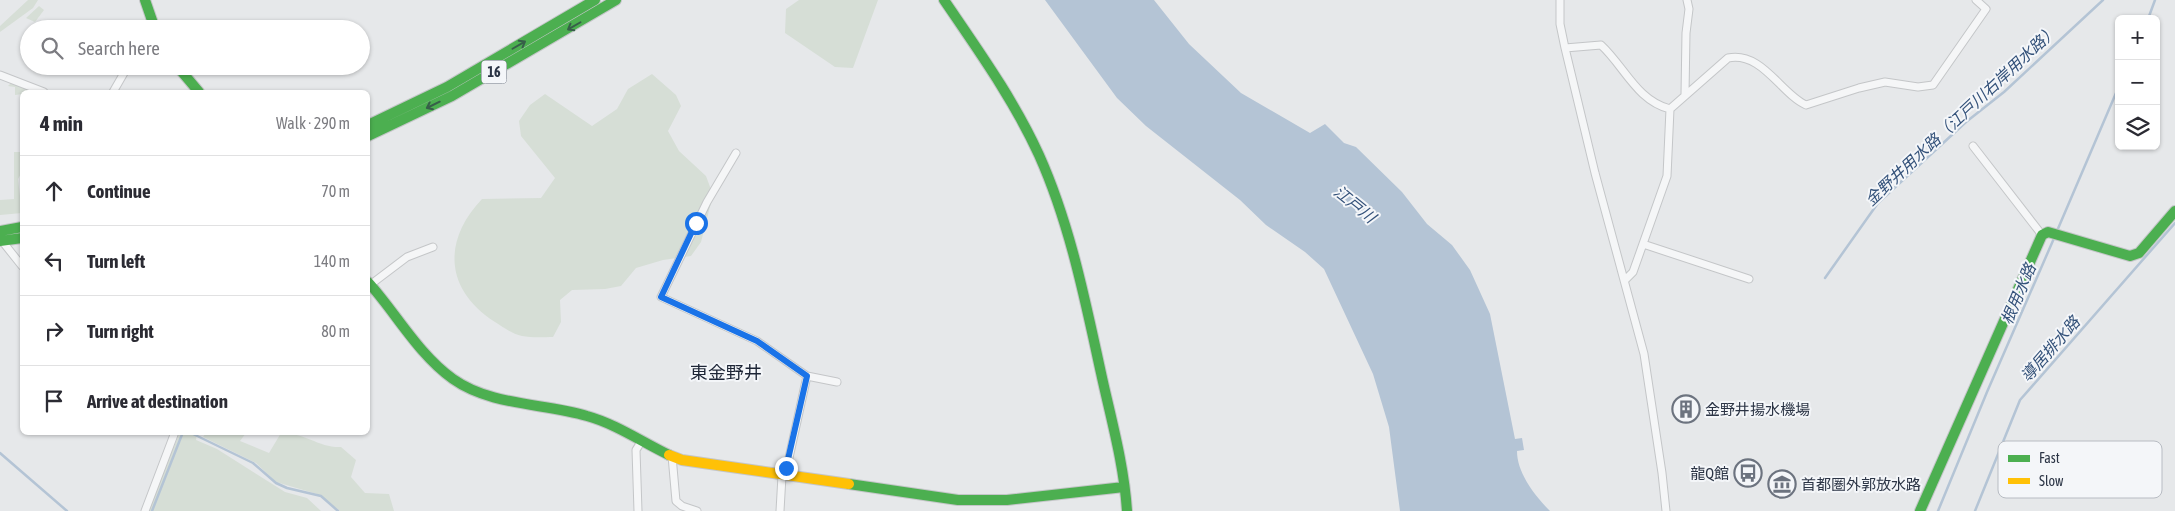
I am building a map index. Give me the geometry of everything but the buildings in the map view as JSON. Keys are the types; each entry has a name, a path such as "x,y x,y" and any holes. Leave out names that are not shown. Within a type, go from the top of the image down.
{"main road":[{"path":"145,0 152,20"},
{"name":"16","path":"370,123 447,87 595,0"},
{"name":"16","path":"370,135 452,96 616,0"},
{"path":"944,0 998,83 1028,135 1047,174 1069,238 1081,285 1116,440 1127,511"},
{"path":"185,75 197,90"},
{"path":"1920,511 1928,498 2042,235 2048,232 2130,256 2139,253 2175,211"},
{"path":"1,238 20,228"},
{"path":"1,238 20,238"},
{"path":"370,285 440,369 456,381 503,398 588,416 607,422 641,442 672,456 701,465 973,501 1007,500 1124,487"}],"street":[{"path":"1560,0 1560,24 1565,48 1595,173 1644,354 1666,511"},
{"path":"1685,94 1686,33 1689,9 1687,0"},
{"path":"1625,280 1633,272 1667,176 1670,109 1728,58 1735,57 1757,64 1784,87 1793,99 1806,105 1859,88 1885,82 1918,87 1933,85 1986,9 1976,0"},
{"path":"1565,48 1601,45 1631,83 1663,107 1670,109"},
{"path":"0,75 39,90"},
{"path":"114,90 123,75"},
{"path":"1973,146 2042,235"},
{"path":"736,153 707,202 661,297 757,341 807,376 837,382"},
{"path":"1,238 20,263"},
{"path":"1643,244 1748,279"},
{"path":"370,282 407,257 433,247"},
{"path":"780,511 783,476 807,376"},
{"path":"145,511 174,435"},
{"path":"638,511 636,450 641,442"},
{"path":"672,456 674,497 678,504 686,509 697,511"}],"shaded area":[{"path":"28,0 38,0 33,8 0,32 0,26"},
{"path":"799,0 878,0 853,68 835,67 785,33 786,9"},
{"path":"39,6 44,10 36,20 26,18"},
{"path":"652,74 676,95 681,106 668,131 679,151 706,176 713,195 701,242 691,256 663,260 636,268 621,286 605,289 572,290 560,300 561,322 553,337 526,337 508,330 478,309 466,295 458,280 455,248 460,231 469,215 482,199 541,198 555,178 521,136 519,121 530,105 545,94 592,126 617,109 628,89"},
{"path":"12,82 31,90 20,90 20,94 15,95 15,87 8,86"},
{"path":"14,152 20,152 20,176 18,179 20,213 0,215 0,200 14,199"},
{"path":"179,435 197,435 196,440 217,449 285,492 307,498 321,511 147,511 169,450 174,447"},
{"path":"204,435 244,435 240,441 269,453 280,435 297,435 333,447 341,447 356,460 351,477 365,493 389,494 394,511 340,511 317,494 276,482 256,463 203,437"}],"water":[{"name":"江戸川","path":"1045,0 1154,0 1189,44 1241,93 1310,133 1325,124 1344,143 1356,147 1402,192 1427,224 1452,245 1470,270 1490,314 1515,439 1522,438 1524,450 1517,451 1520,468 1528,484 1550,511 1400,511 1389,427 1373,374 1324,269 1305,252 1266,225 1240,200 1146,126 1117,98"}],"waterway":[{"name":"金野井用水路（江戸川右岸用水路）","path":"1825,278 1878,203 1966,122 2004,92 2103,0"},
{"name":"根用水路","path":"2149,15 2155,0"},
{"name":"根用水路","path":"2057,231 2115,95"},
{"name":"導居排水路","path":"2003,441 2020,400 2175,223"},
{"name":"根用水路","path":"1938,511 2055,236"},
{"path":"152,511 182,435"},
{"path":"195,435 253,463 276,483 287,488 321,496 338,511"},
{"path":"0,453 67,511"},
{"name":"導居排水路","path":"1975,511 1998,454"}],"traffic: fast":[{"path":"145,0 152,20"},
{"path":"370,124 447,87 595,0"},
{"path":"370,135 452,96 616,0"},
{"path":"944,0 995,76 1018,115 1039,155 1060,208 1083,290 1113,424 1123,476 1127,511"},
{"path":"185,75 197,90"},
{"path":"1920,511 2042,235 2048,232 2130,256 2139,253 2175,211"},
{"path":"0,231 20,227"},
{"path":"0,241 20,238"},
{"path":"370,284 429,358 440,369 468,388 501,399 598,419 669,455"},
{"path":"849,484 958,500 1007,500 1124,487"}],"traffic: slow":[{"path":"669,455 682,460 849,484"}],"place":[{"name":"金野井揚水機場","path":"1686,409"},
{"name":"龍Q館","path":"1748,473"},
{"name":"首都圏外郭放水路","path":"1782,484"}],"district":[{"name":"東金野井","path":"726,372"}],"route":[{"path":"696,223 661,297 757,341 804,372 807,376 786,468"}]}
